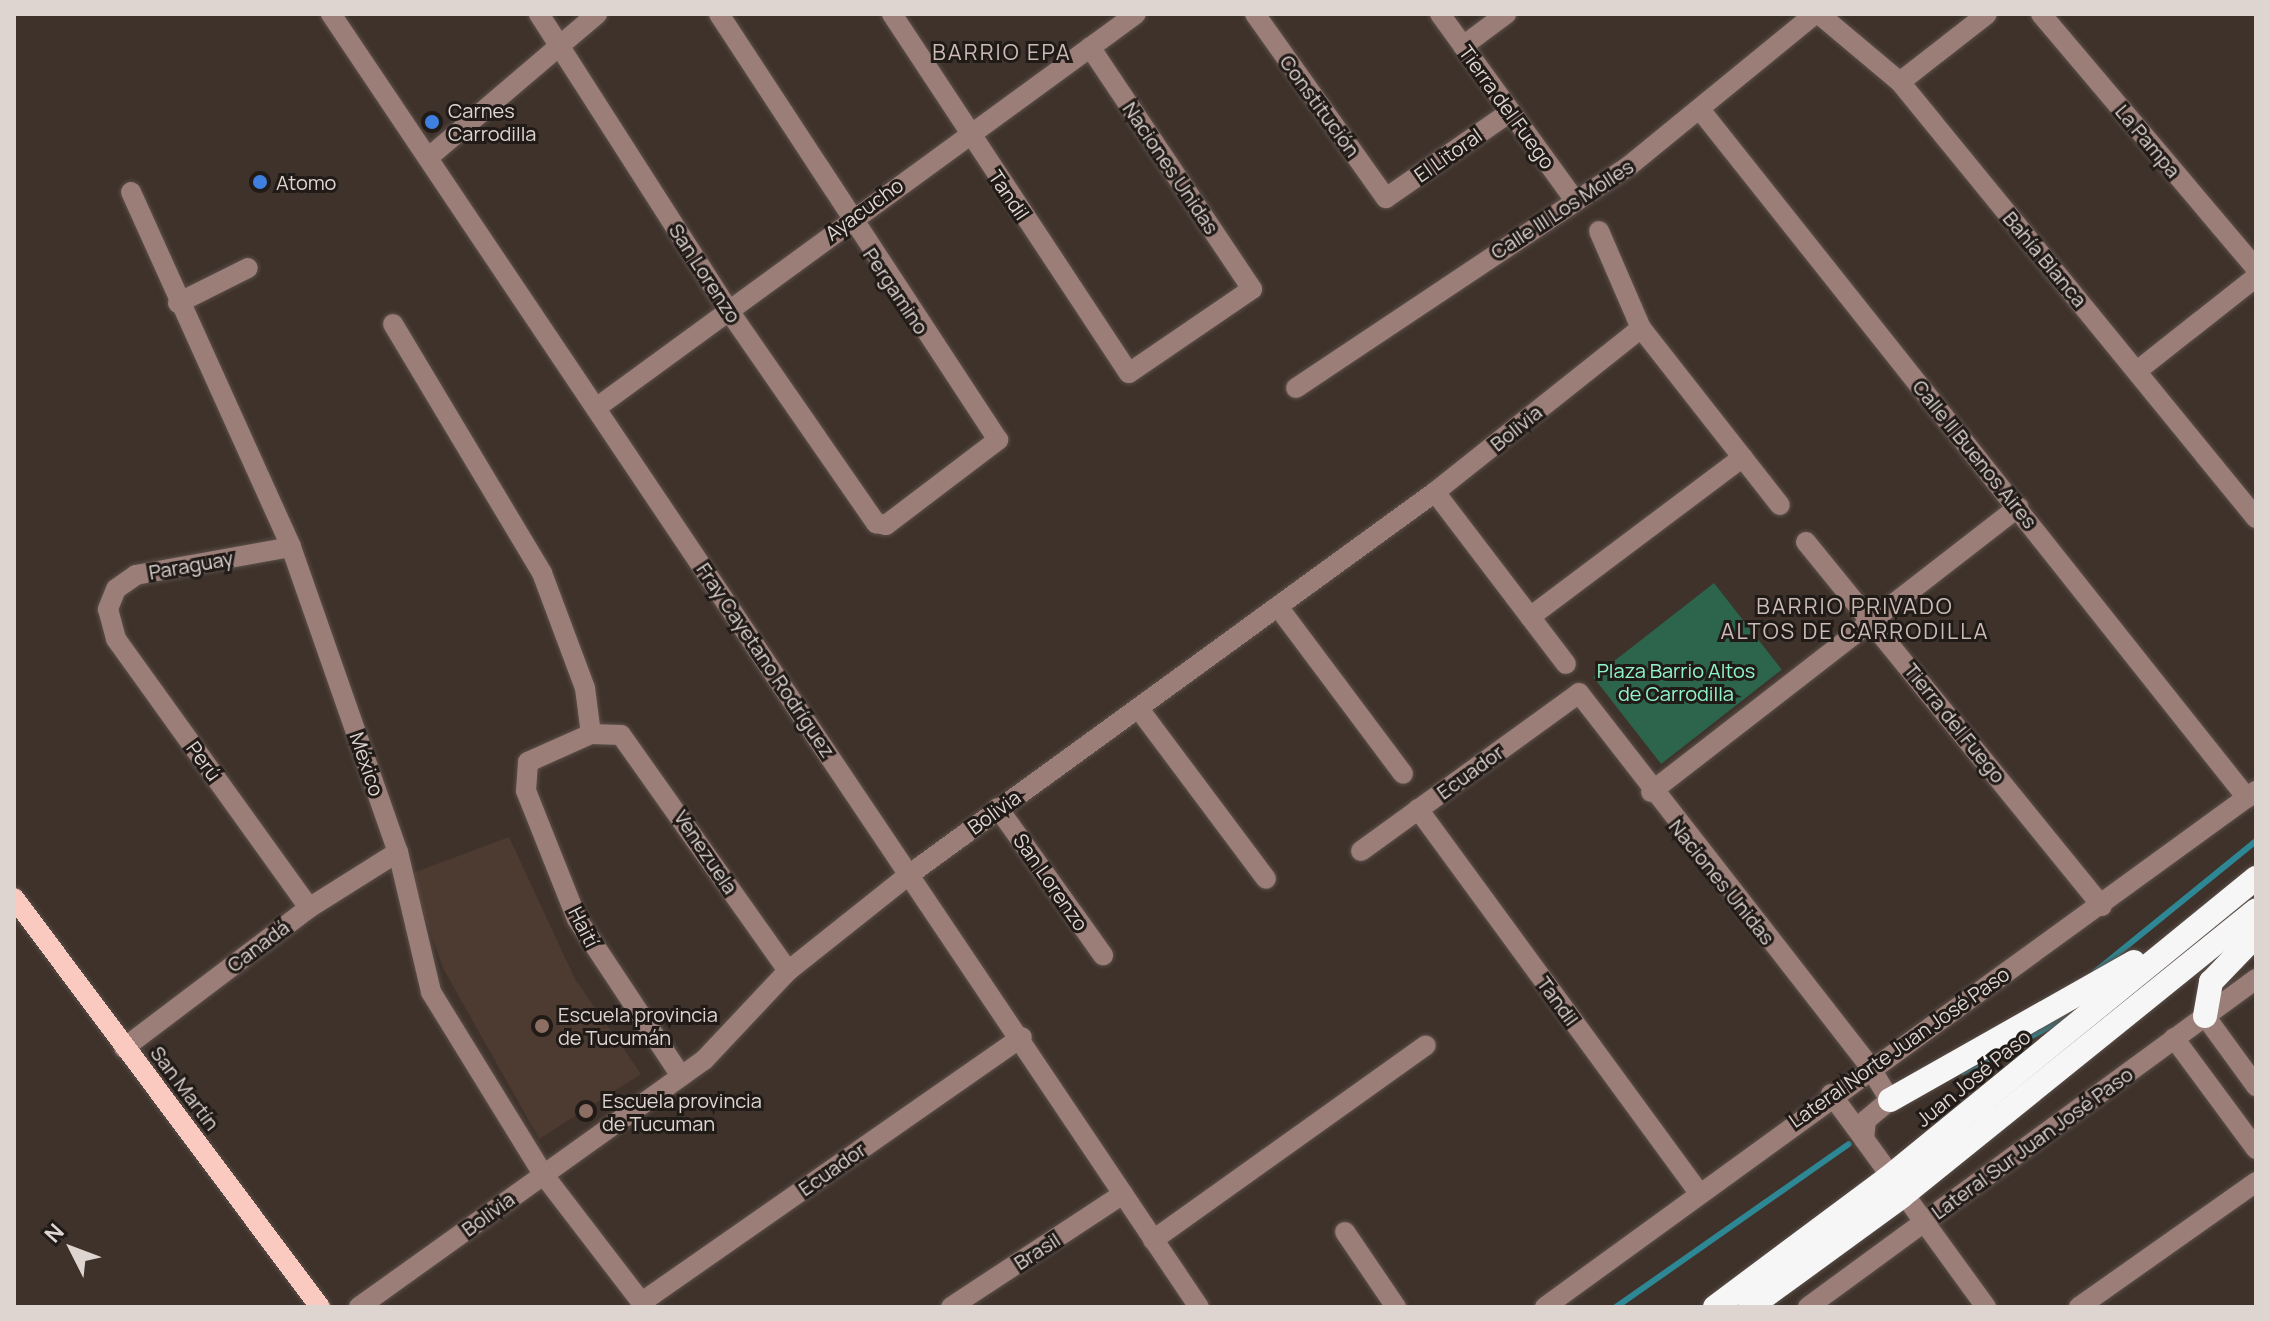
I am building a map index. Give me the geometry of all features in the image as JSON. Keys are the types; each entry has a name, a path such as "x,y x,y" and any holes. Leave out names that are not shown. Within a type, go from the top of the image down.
{"highway":[{"name":"Juan José Paso","path":"1750,1307 2256,878"},
{"path":"1890,1100 2230,900"},
{"name":"Juan José Paso","path":"1715,1307 1895,1187 2256,910"},
{"path":"2205,1016 2211,982 2256,935"}],"main road":[{"name":"San Martín","path":"14,898 320,1307"}],"street":[{"name":"Fray Cayetano Rodríguez","path":"331,14 1022,1037 1199,1307"},
{"name":"San Lorenzo","path":"539,14 727,308 880,525"},
{"path":"429,157 597,14"},
{"name":"Pergamino","path":"719,14 848,221 999,444 880,525"},
{"name":"Tandil","path":"892,14 969,135 1129,373"},
{"name":"Ayacucho","path":"596,408 727,308 1136,14"},
{"name":"Constitución","path":"1255,14 1386,198"},
{"name":"Tierra del Fuego","path":"1440,14 1574,199"},
{"path":"1463,46 1506,14"},
{"name":"Bahía Blanca","path":"1817,14 1900,82 2256,518"},
{"name":"Calle III Los Molles","path":"1296,388 1702,112 1817,14"},
{"path":"1900,82 1987,14"},
{"name":"La Pampa","path":"2041,14 2256,268"},
{"name":"Naciones Unidas","path":"1090,47 1252,289 1129,373"},
{"name":"El Litoral","path":"1386,198 1510,112"},
{"name":"Calle II Buenos Aires","path":"1702,112 2252,794"},
{"name":"México","path":"131,192 178,303 291,547 398,852 431,992 543,1174 644,1304"},
{"path":"1599,231 1641,328 1780,505"},
{"path":"178,303 248,268"},
{"path":"2137,371 2256,277"},
{"path":"393,324 542,573 585,688 591,734"},
{"name":"Bolivia","path":"359,1307 681,1076 788,971 910,874 1435,492 1641,328"},
{"path":"1530,617 1743,457"},
{"path":"1435,492 1566,664"},
{"path":"1651,792 2018,507"},
{"name":"Tierra del Fuego","path":"1806,542 2102,906"},
{"name":"Paraguay","path":"108,609 116,589 136,575 291,547"},
{"path":"1279,608 1403,774"},
{"name":"Perú","path":"108,609 116,639 309,908"},
{"name":"Naciones Unidas","path":"1579,693 1651,792 1870,1067 1890,1100"},
{"name":"Ecuador","path":"1361,851 1579,693"},
{"path":"1139,709 1266,879"},
{"name":"Venezuela","path":"591,734 621,735 788,971"},
{"name":"Haití","path":"591,734 528,762 526,791 577,919 681,1076"},
{"name":"Lateral Norte Juan José Paso","path":"1545,1307 1831,1094 2102,906 2252,794"},
{"name":"San Lorenzo","path":"998,808 1103,955"},
{"name":"Tandil","path":"1418,809 1699,1193"},
{"name":"Canadá","path":"124,1048 309,908 398,852"},
{"name":"Lateral Sur Juan José Paso","path":"1808,1307 2256,979"},
{"path":"2205,1016 2256,1086"},
{"name":"Ecuador","path":"644,1304 1022,1037"},
{"path":"2174,1038 2256,1149"},
{"path":"1153,1240 1426,1045"},
{"path":"1831,1094 1895,1187 1986,1307"},
{"path":"1864,1139 1866,1120 1890,1100"},
{"path":"2079,1307 2256,1182"},
{"name":"Brasil","path":"951,1307 1123,1194"},
{"path":"1345,1232 1396,1307"}],"shaded area":[{"name":"Escuela provincia de Tucumán","path":"509,837 575,979 641,1074 539,1139 443,968 410,874"}],"green space":[{"name":"Plaza Barrio Altos de Carrodilla","path":"1714,583 1782,670 1661,764 1593,677"}],"waterway":[{"path":"2096,971 2256,841"},
{"path":"1963,1072 2070,1016"},
{"path":"1616,1307 1849,1144"}],"place":[{"name":"Carnes Carrodilla","path":"432,122"},
{"name":"Atomo","path":"260,182"},
{"name":"Escuela provincia de Tucumán","path":"542,1026"},
{"name":"Escuela provincia de Tucuman","path":"586,1111"}],"district":[{"name":"BARRIO EPA","path":"1002,53"},
{"name":"BARRIO PRIVADO ALTOS DE CARRODILLA","path":"1855,618"}]}
